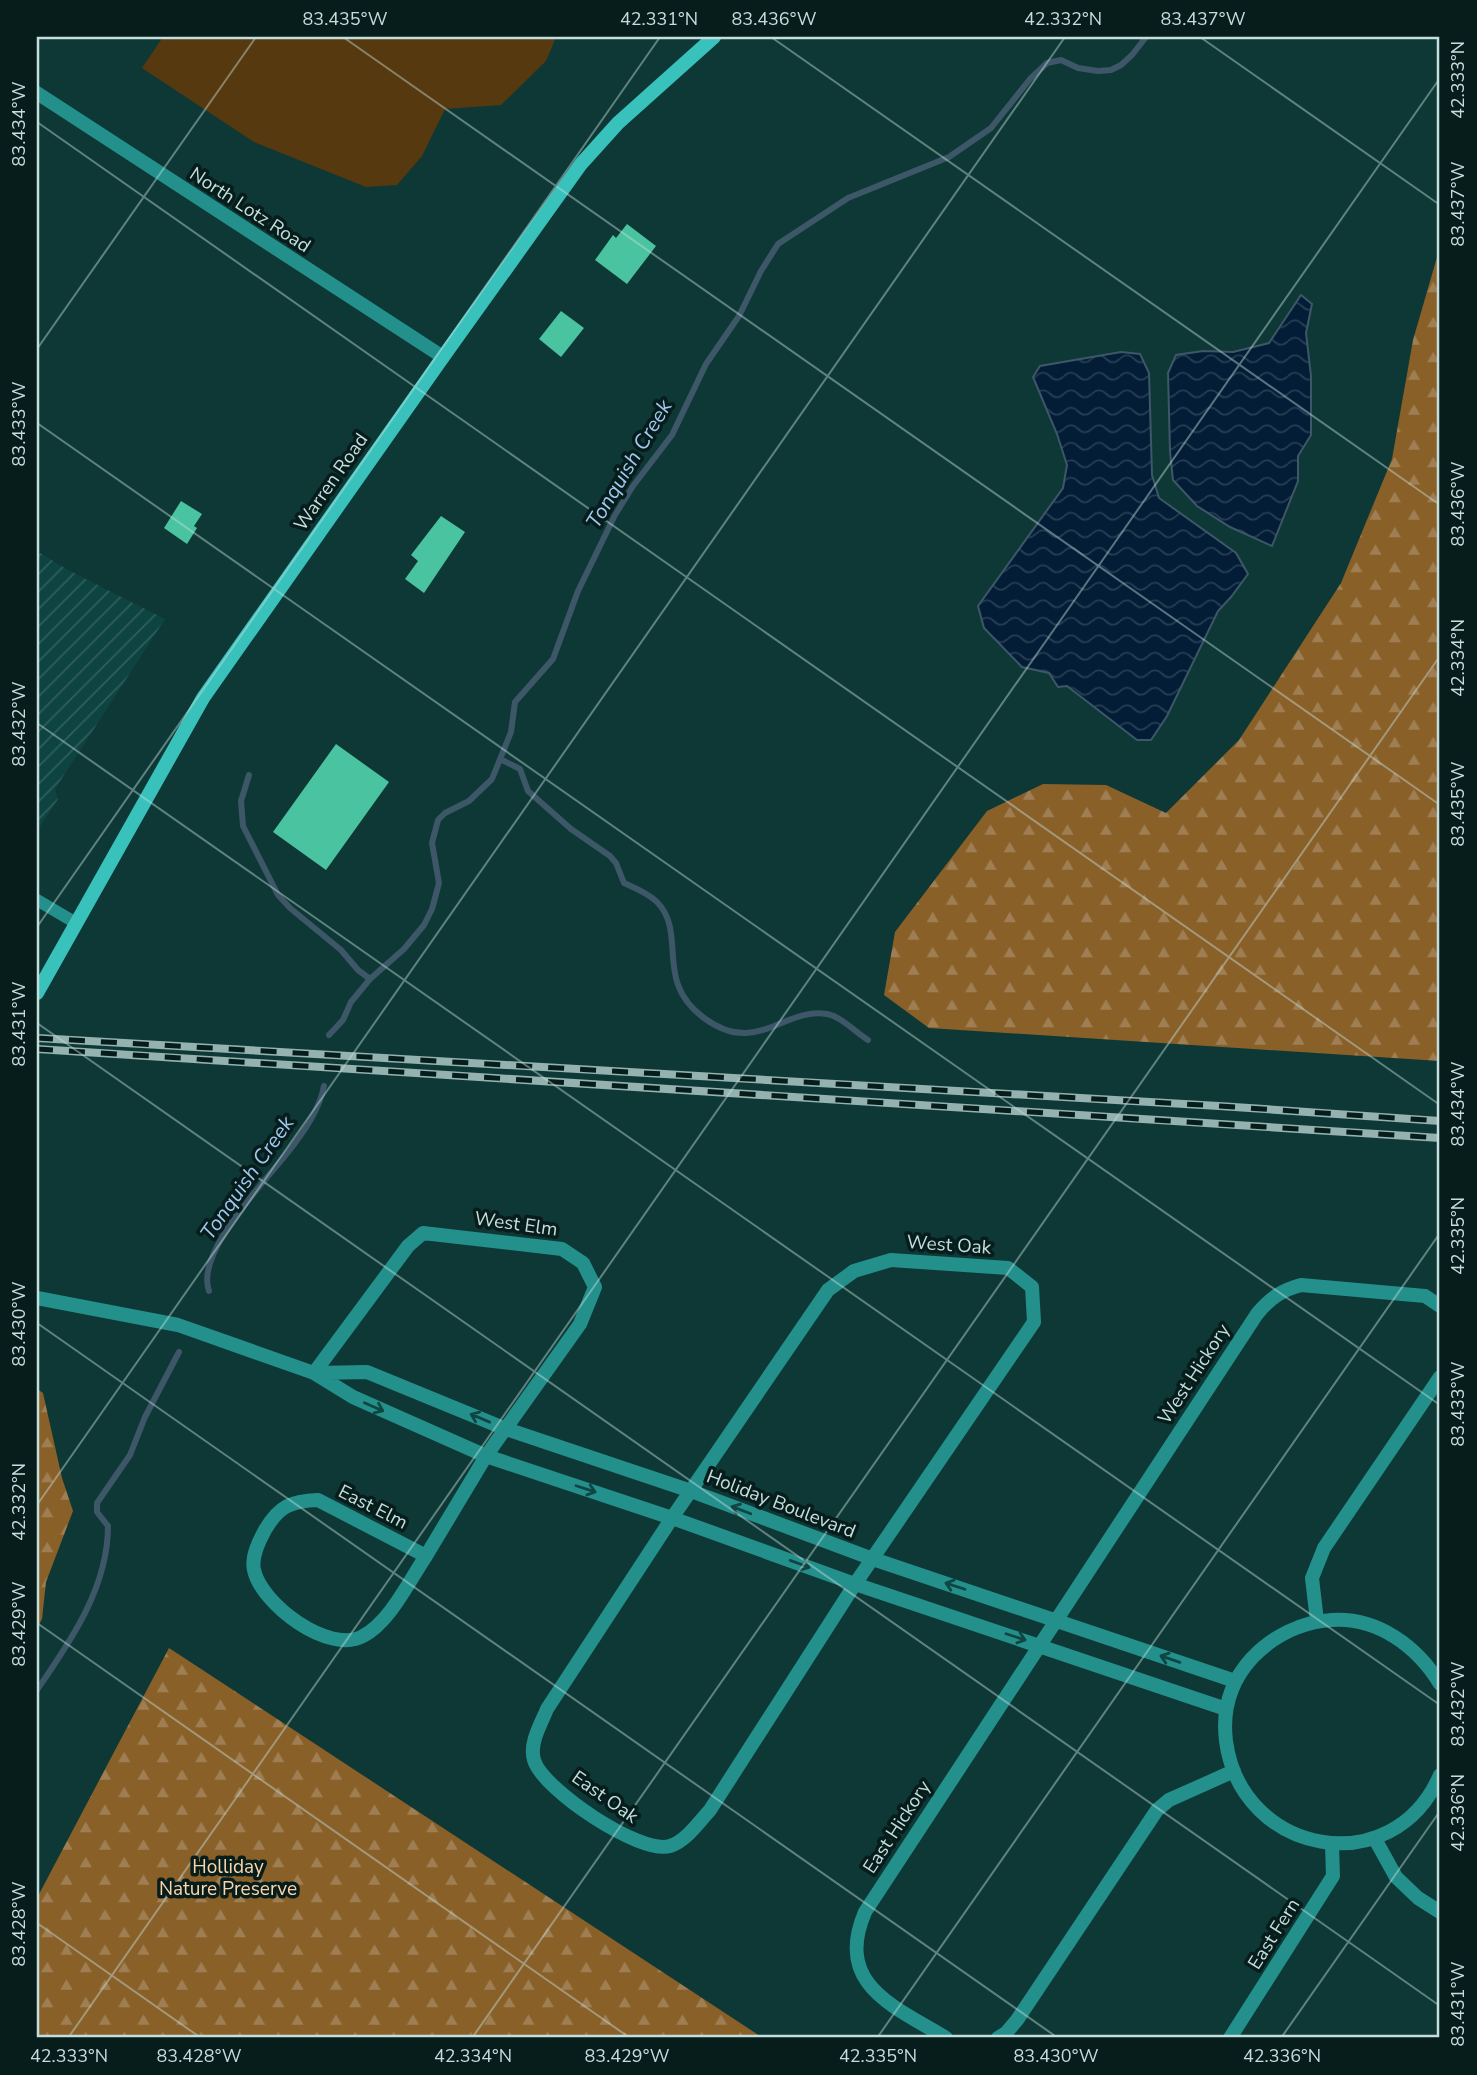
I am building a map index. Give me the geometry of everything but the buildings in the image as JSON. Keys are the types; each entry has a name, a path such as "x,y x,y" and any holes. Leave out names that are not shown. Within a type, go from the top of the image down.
{"main road":[{"name":"Warren Road","path":"37,993 203,698 443,357 581,164 618,123 714,37"}],"street":[{"name":"North Lotz Road","path":"37,93 443,357"},
{"name":"West Elm","path":"314,1373 408,1246 423,1233 562,1249 583,1263 595,1287 580,1324 506,1429"},
{"name":"West Oak","path":"691,1491 828,1290 854,1271 891,1260 1008,1268 1032,1287 1034,1322 873,1559"},
{"name":"West Hickory","path":"1055,1619 1267,1302 1283,1290 1301,1285 1425,1296 1440,1306"},
{"name":"Holiday Boulevard","path":"37,1298 178,1325 314,1373 353,1398 486,1456 1226,1709"},
{"name":"Holiday Boulevard","path":"314,1373 367,1372 506,1429 691,1491 873,1559 1235,1681"},
{"path":"1317,1621 1312,1578 1324,1548 1440,1377"},
{"name":"East Elm","path":"426,1556 317,1500 294,1501 271,1519 257,1544 253,1568 258,1584 276,1608 317,1633 340,1642 362,1638 383,1621 426,1556 486,1456 506,1429"},
{"name":"East Oak","path":"691,1491 547,1709 535,1737 533,1759 542,1776 594,1817 635,1841 651,1846 670,1846 685,1837 710,1810 873,1559"},
{"name":"East Hickory","path":"946,2038 882,1998 865,1980 856,1961 857,1930 865,1912 1055,1619"},
{"path":"1440,1682 1417,1653 1383,1629 1349,1620 1317,1621 1289,1630 1261,1649 1244,1667 1235,1681 1226,1709 1224,1728 1234,1771 1248,1798 1272,1821 1302,1837 1332,1844 1374,1839 1394,1829 1420,1807 1434,1789 1440,1775"},
{"path":"998,2038 1017,2020 1157,1810 1169,1800 1234,1771"},
{"path":"1374,1839 1396,1877 1418,1898 1440,1912"},
{"name":"East Fern","path":"1230,2038 1333,1876 1332,1844"}],"lane":[{"path":"37,900 76,923"}],"shaded area":[{"path":"163,37 556,37 546,61 501,105 445,109 422,156 397,185 366,187 254,142 142,68"},
{"path":"37,551 68,570 165,619 55,789 58,799 37,831"}],"green space":[{"path":"1440,247 1440,1061 929,1028 884,995 895,932 987,811 1043,784 1106,785 1166,813 1239,740 1341,583 1392,459 1413,340"},
{"path":"37,1389 43,1393 62,1478 73,1511 46,1582 42,1619 37,1628"},
{"name":"Holliday Nature Preserve","path":"169,1648 763,2038 37,2038 37,1898"}],"water":[{"path":"1301,295 1312,304 1306,333 1311,376 1311,435 1298,456 1298,481 1272,546 1230,527 1197,506 1173,480 1168,373 1176,355 1203,351 1233,352 1269,343"},
{"path":"1121,352 1140,354 1149,373 1152,475 1159,498 1236,553 1248,574 1218,611 1167,716 1151,740 1137,740 1067,686 1058,687 1049,673 1022,667 984,628 978,606 1063,488 1067,465 1033,377 1040,366"}],"waterway":[{"name":"Tonquish Creek","path":"329,1035 343,1020 351,1002 370,979 404,949 424,925 432,909 439,883 432,843 438,820 445,813 469,801 492,779 511,732 515,702 553,659 578,591 615,515 633,486 672,435 706,364 739,316 778,244 848,198 949,157 991,128 1030,79 1047,63 1061,60 1078,68 1111,70 1132,55 1146,37"},
{"path":"502,760 520,769 528,791 571,829 610,856 616,863 624,883 646,893 657,902 666,915 670,928 675,973 680,989 689,1004 704,1018 723,1029 739,1033 755,1032 797,1017 827,1014 843,1021 868,1040"},
{"path":"249,775 241,801 243,826 278,895 370,979"},
{"name":"Tonquish Creek","path":"209,1291 207,1274 224,1234 304,1130 316,1109 324,1086"},
{"name":"Tonquish Creek","path":"37,1690 85,1613 102,1571 108,1526 97,1512 97,1503 130,1455 145,1417 179,1352"}],"railway":[{"path":"37,1038 1440,1121"},
{"path":"37,1049 1440,1138"}]}
